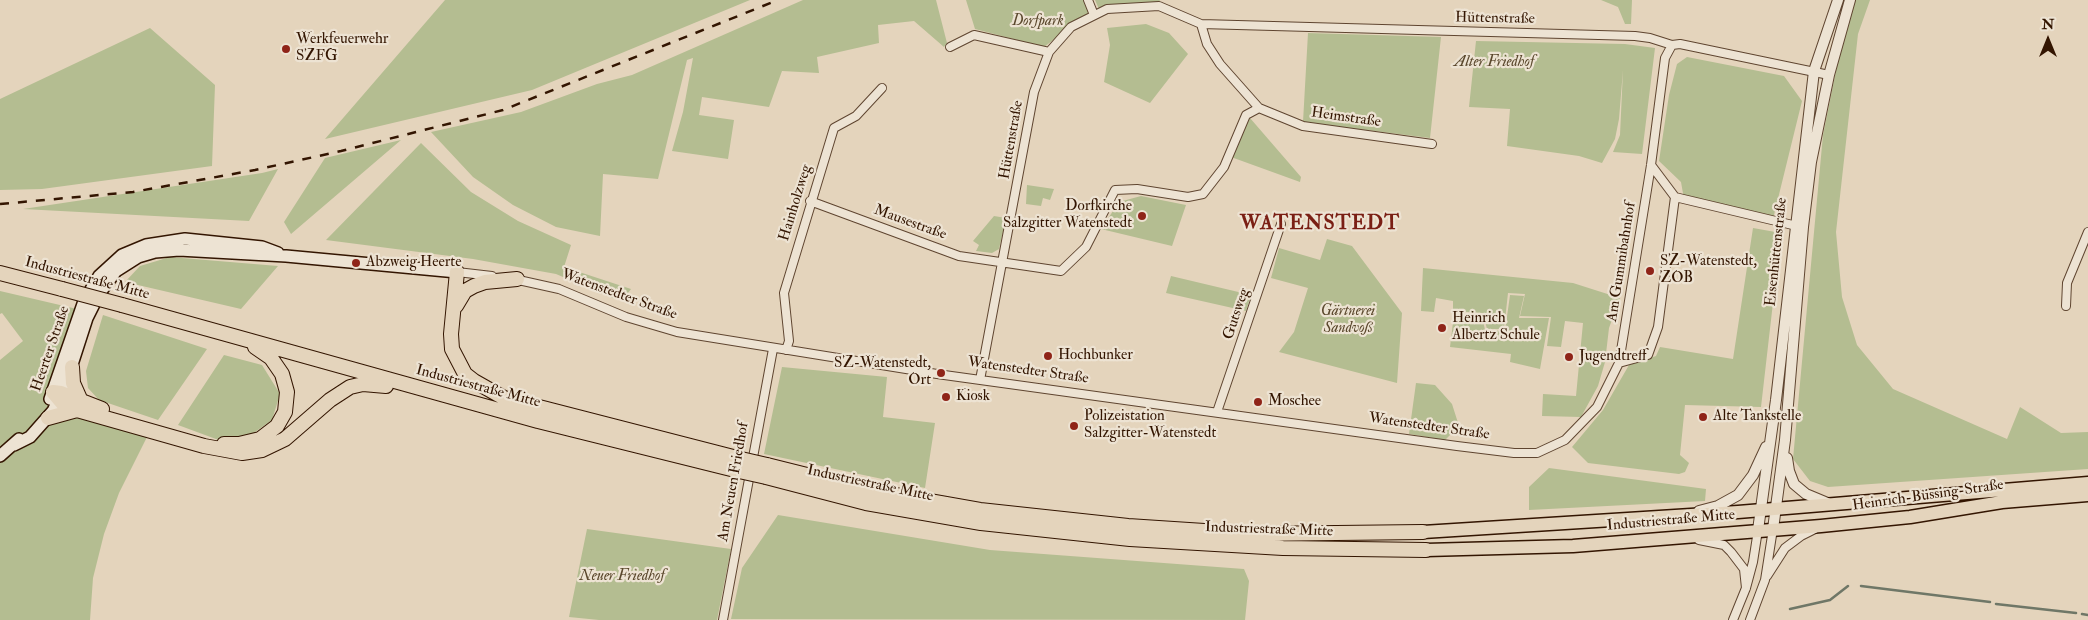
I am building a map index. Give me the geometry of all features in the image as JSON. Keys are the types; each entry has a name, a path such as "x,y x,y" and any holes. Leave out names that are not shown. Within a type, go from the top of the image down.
{"highway":[{"path":"454,309 457,272"},
{"name":"Industriestraße Mitte","path":"0,273 441,394 740,465 867,490 980,510 1128,526 1250,534 1423,532"},
{"path":"454,309 465,292 474,286 517,279"},
{"name":"Industriestraße Mitte","path":"454,309 450,334 452,350 465,374 504,398 740,465"},
{"path":"159,431 216,443 239,444 260,439 277,426 285,412 287,402 286,384 282,374 264,352 228,335"},
{"path":"72,367 73,382 79,405"},
{"path":"58,395 79,405 219,450 253,452 285,439 330,400 350,387 374,384 412,393 441,394"},
{"path":"48,418 79,405"},
{"name":"Industriestraße Mitte","path":"767,471 866,503 1001,525 1130,539 1264,547 1426,550"}],"main road":[{"name":"Heerter Straße","path":"0,456 34,424 58,395 84,300 99,276 122,255 146,245 185,239 262,247 286,256"},
{"name":"Heerter Straße","path":"14,444 30,437 48,418 72,367 87,318 99,294 116,271 132,260 146,254 168,250 314,259"},
{"name":"Watenstedter Straße","path":"314,259 457,272"},
{"name":"Heinrich-Büssing-Straße","path":"1761,510 2088,483"},
{"name":"Heinrich-Büssing-Straße","path":"1773,529 1910,517 2002,502 2088,495"},
{"name":"Industriestraße Mitte","path":"1423,532 1761,510"},
{"name":"Industriestraße Mitte","path":"1426,550 1564,546 1773,529"}],"street":[{"path":"1088,0 1094,15"},
{"name":"Eisenhüttenstraße","path":"1773,529 1785,440 1799,226 1814,71 1838,0"},
{"name":"Eisenhüttenstraße","path":"1758,530 1799,226 1829,75 1850,0"},
{"name":"Hüttenstraße","path":"980,380 1034,92 1049,52 1071,26 1108,8 1160,3 1201,24 1634,36 1829,75"},
{"path":"1201,24 1207,44 1220,64 1259,108"},
{"path":"950,47 974,35 1049,52"},
{"name":"Am Gummibahnhof","path":"1565,440 1597,407 1619,363 1652,165 1665,58 1672,45"},
{"name":"Hainholzweg","path":"786,350 789,341 784,292 810,201 834,128 856,116 882,88"},
{"name":"Heimstraße","path":"1259,108 1303,126 1432,144"},
{"name":"Mausestraße","path":"810,201 958,256 1061,271 1086,247 1115,190 1137,189 1188,196 1203,194 1224,167 1246,115 1259,108"},
{"path":"1652,165 1676,197 1799,226"},
{"path":"1619,363 1648,355 1658,327 1676,197"},
{"name":"Gutsweg","path":"1217,412 1281,224"},
{"path":"2066,306 2067,282 2088,232"},
{"name":"Watenstedter Straße","path":"457,272 517,279 559,289 626,317 677,332 980,380 1514,453 1537,452 1565,440"},
{"name":"Am Neuen Friedhof","path":"723,620 773,348"},
{"path":"1680,516 1718,506 1734,498 1753,476 1770,437"},
{"path":"1785,440 1789,472 1794,484 1806,494 1833,505"},
{"path":"1750,620 1765,580 1785,548 1801,536 1821,526"},
{"path":"1765,580 1773,529"},
{"path":"1733,620 1746,588 1753,562 1758,530"},
{"path":"1675,537 1724,545 1741,561 1746,588"}],"green space":[{"path":"445,0 750,0 532,90 325,139"},
{"path":"803,0 936,0 947,43 944,47 914,21 878,25 879,43 817,57 819,73 782,71 769,107 702,97 699,115 734,120 728,159 672,151 683,112 693,58 687,60 658,179 603,174 600,236 556,227 513,205 473,177 431,132 521,112 597,84 632,75"},
{"name":"Dorfpark","path":"966,0 1084,0 1089,13 1044,47 975,29"},
{"path":"1095,0 1160,0 1158,4 1104,6 1099,9"},
{"path":"1601,0 1632,0 1631,24 1625,24 1618,7"},
{"path":"1854,0 1870,0 1858,34 1836,232 1842,297 1857,345 1893,389 2007,439 2020,407 2061,433 2088,432 2088,469 1828,487 1810,481 1793,459 1823,135 1841,46"},
{"path":"1146,24 1169,33 1188,54 1150,103 1104,82 1110,45 1107,28"},
{"path":"150,28 215,85 212,166 42,189 0,190 0,99"},
{"path":"1308,33 1441,37 1430,138 1303,122"},
{"name":"Alter Friedhof","path":"1476,41 1625,44 1655,48 1642,154 1613,152 1620,135 1623,70 1619,119 1615,139 1602,163 1579,156 1507,146 1510,109 1469,107"},
{"path":"1687,57 1784,76 1802,101 1772,223 1684,199 1681,182 1659,161 1669,95 1677,64"},
{"path":"1250,118 1301,177 1300,182 1231,157 1246,121"},
{"path":"401,140 291,234 284,222 325,158"},
{"path":"421,143 471,192 518,221 571,245 564,267 631,289 625,297 615,299 556,274 473,259 326,240"},
{"path":"278,169 249,221 23,209 262,173"},
{"path":"1027,185 1054,189 1050,200 1043,198 1041,206 1026,204"},
{"path":"1141,196 1186,205 1172,246 1101,229 1119,202"},
{"path":"994,216 1006,218 999,249 992,253 976,251 979,245 973,241"},
{"path":"1753,228 1781,233 1761,407 1685,405 1680,455 1689,463 1685,472 1679,474 1588,463 1572,447 1603,410 1629,365 1656,356 1660,347 1733,359"},
{"name":"Gärtnerei Sandvoß","path":"1327,239 1352,246 1402,313 1397,383 1279,352 1294,332 1308,288 1271,278 1279,248 1320,260"},
{"path":"170,257 278,266 241,309 125,282 140,266"},
{"path":"1423,268 1573,283 1620,298 1609,328 1605,362 1598,386 1581,417 1542,416 1543,394 1576,396 1583,323 1565,321 1561,347 1547,346 1551,317 1520,316 1525,294 1508,293 1504,329 1487,329 1483,313 1453,311 1453,301 1436,298 1434,312 1421,311"},
{"path":"1171,276 1251,295 1246,311 1166,293"},
{"path":"0,291 77,309 50,393 148,435 119,493 104,534 93,578 90,620 0,620 0,360 23,341 2,313 0,314"},
{"path":"1510,295 1524,296 1519,318 1549,318 1540,369 1510,362 1511,354 1450,347 1454,314 1482,316 1485,330 1505,331"},
{"path":"103,315 207,349 158,420 99,400 88,388 86,371"},
{"path":"224,355 262,365 280,394 272,420 248,437 224,442 178,425"},
{"path":"782,367 887,377 883,417 935,423 925,488 764,454"},
{"path":"1416,383 1435,385 1452,404 1459,426 1445,440 1409,434"},
{"path":"1549,468 1706,489 1705,501 1529,510 1529,487"},
{"path":"778,515 990,550 1244,569 1249,581 1245,620 731,619 742,568"},
{"name":"Neuer Friedhof","path":"587,529 731,549 717,620 599,620 569,617"}],"waterway":[{"path":"1790,609 1830,600 1848,586"},
{"path":"1861,586 1990,602"},
{"path":"1996,604 2076,613"},
{"path":"2082,614 2088,615"}],"railway":[{"path":"0,204 133,192 255,170 341,151 503,110 778,0"}],"place":[{"name":"Werkfeuerwehr SZFG","path":"286,49"},
{"name":"Dorfkirche Salzgitter Watenstedt","path":"1142,216"},
{"name":"Abzweig Heerte","path":"356,263"},
{"name":"SZ-Watenstedt, ZOB","path":"1650,271"},
{"name":"Heinrich Albertz Schule","path":"1442,328"},
{"name":"Hochbunker","path":"1048,356"},
{"name":"Jugendtreff","path":"1569,357"},
{"name":"SZ-Watenstedt, Ort","path":"941,373"},
{"name":"Kiosk","path":"946,397"},
{"name":"Moschee","path":"1258,402"},
{"name":"Alte Tankstelle","path":"1703,417"},
{"name":"Polizeistation Salzgitter-Watenstedt","path":"1074,426"}],"district":[{"name":"WATENSTEDT","path":"1320,225"}]}
